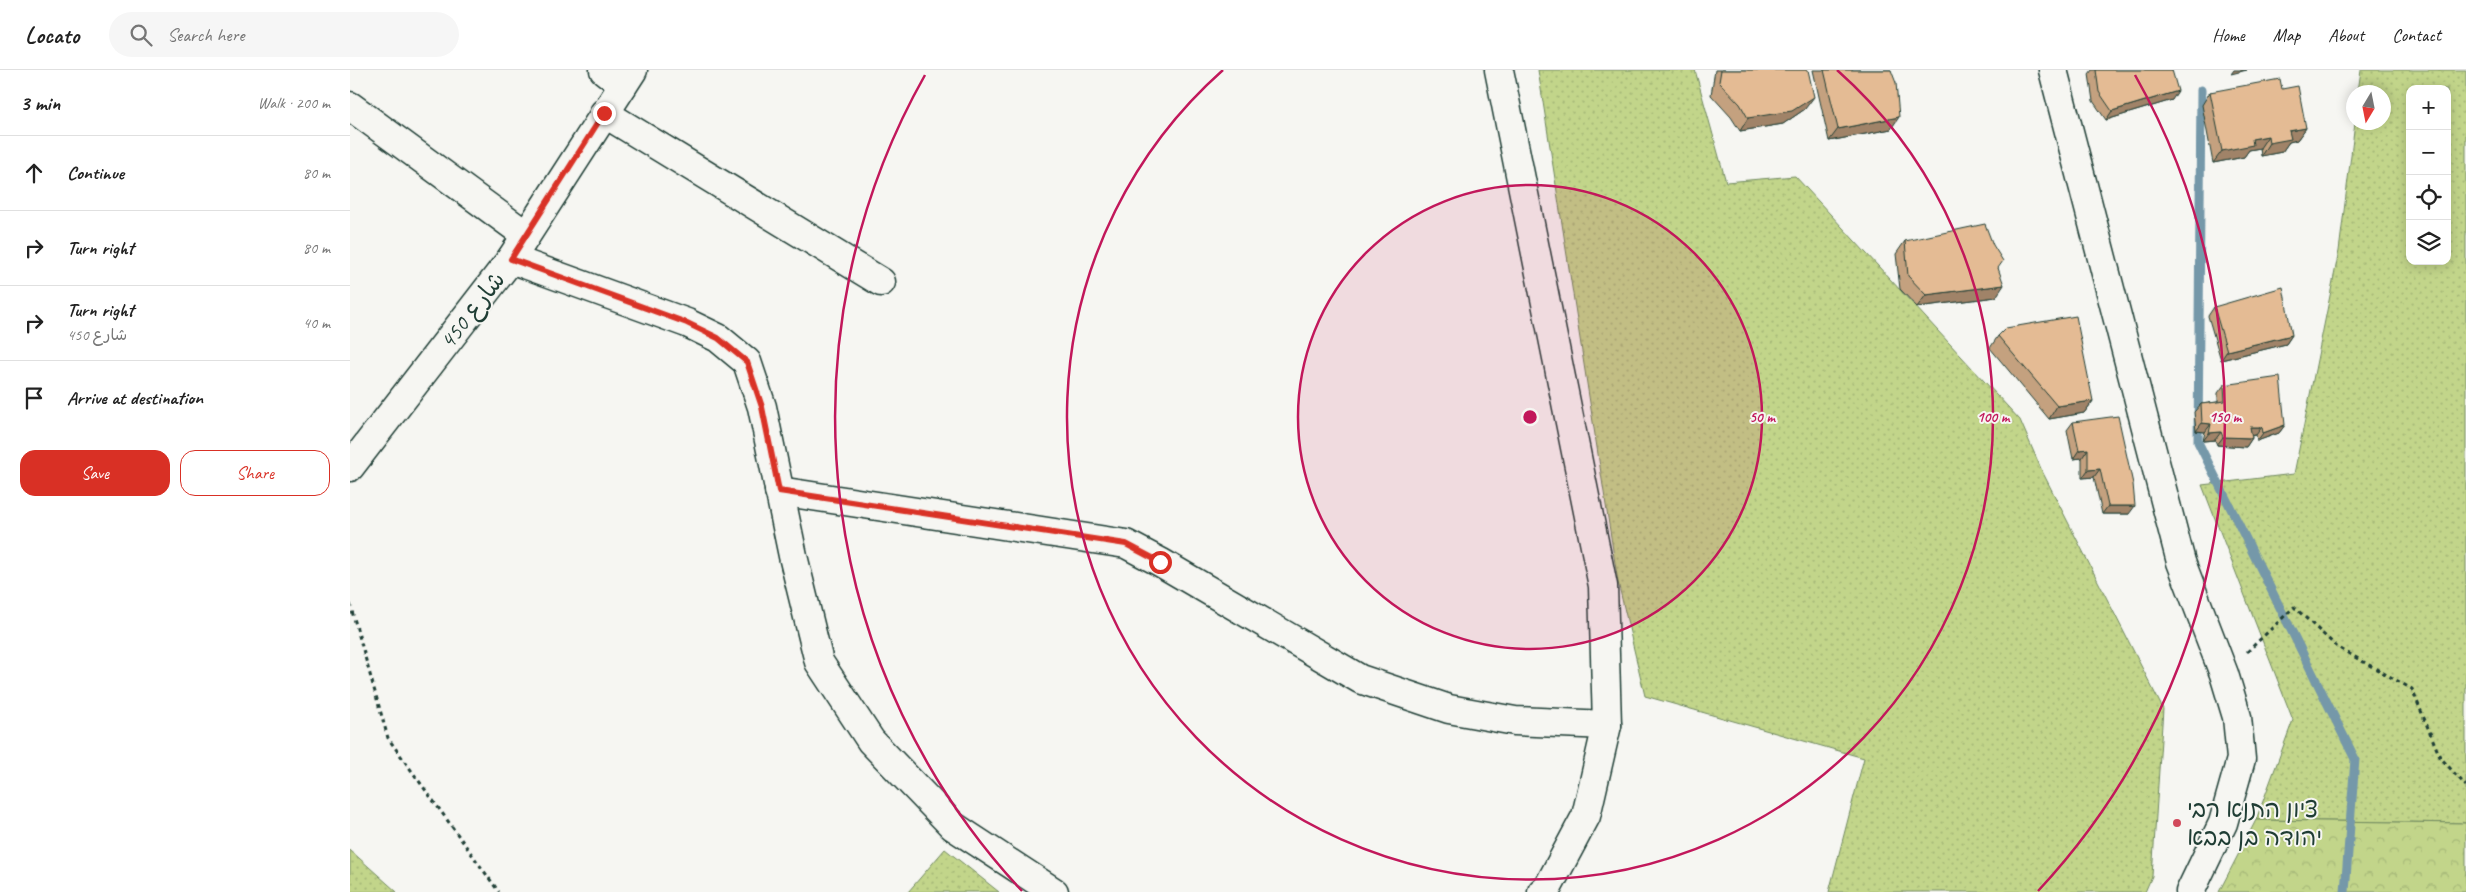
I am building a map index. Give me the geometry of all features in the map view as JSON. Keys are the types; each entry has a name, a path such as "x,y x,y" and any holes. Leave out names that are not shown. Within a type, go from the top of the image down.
{"street":[{"path":"1499,70 1603,586 1606,725 1586,816 1548,887 1542,892"},
{"path":"2053,70 2181,562 2224,674 2237,717 2241,759 2223,823 2190,892"},
{"name":"شارع 450","path":"350,467 511,259 604,113 620,75"},
{"path":"350,106 526,235"},
{"path":"604,113 881,282"},
{"path":"511,259 687,323 718,338 747,362 762,407 793,556 819,662 871,741 953,826 1054,892"},
{"path":"779,491 1126,544 1360,679 1449,709 1515,721 1606,725"}],"path":[{"path":"350,604 388,738 499,892"},
{"path":"2224,674 2294,607 2337,647 2412,690 2440,757 2466,786"}],"green space":[{"path":"1538,70 1695,70 1726,182 1795,176 2020,420 2042,471 2163,709 2152,876 2145,892 1829,892 1864,758 1645,696 1618,582"},
{"path":"2361,70 2466,70 2466,823 2256,820 2293,720 2202,485 2294,474 2339,251 2354,130 2391,130 2391,85 2359,85"},
{"path":"2256,820 2466,823 2466,892 2219,892"},
{"path":"945,849 999,892 908,892"},
{"path":"350,850 397,892 350,892"}],"building":[{"path":"1721,70 1808,70 1814,97 1792,111 1748,118 1740,104 1719,82"},
{"path":"1824,70 1891,70 1896,83 1899,117 1838,129"},
{"path":"2096,70 2172,70 2178,91 2112,111 2099,92"},
{"path":"2280,79 2282,89 2298,86 2306,128 2289,131 2291,139 2269,143 2268,136 2252,139 2253,145 2222,151 2210,92"},
{"path":"1985,224 1993,245 2003,261 1998,268 2004,285 1926,295 1908,276 1905,241"},
{"path":"2283,287 2292,335 2227,351 2214,307"},
{"path":"2076,316 2093,401 2057,406 1998,336 2006,328"},
{"path":"2280,377 2285,425 2263,433 2262,427 2250,427 2252,438 2223,437 2221,432 2209,433 2211,424 2202,423 2201,404 2225,401 2224,385"},
{"path":"2118,416 2133,484 2135,506 2108,506 2100,469 2088,470 2088,449 2079,450 2073,422"}],"waterway":[{"path":"2201,90 2198,442 2355,759 2345,892"}],"place":[{"name":"ציון התנא רבי יהודה בן בבא","path":"2177,823"}],"route":[{"path":"604,113 511,259 687,323 718,338 747,362 762,407 779,491 1126,544 1160,562"}]}
